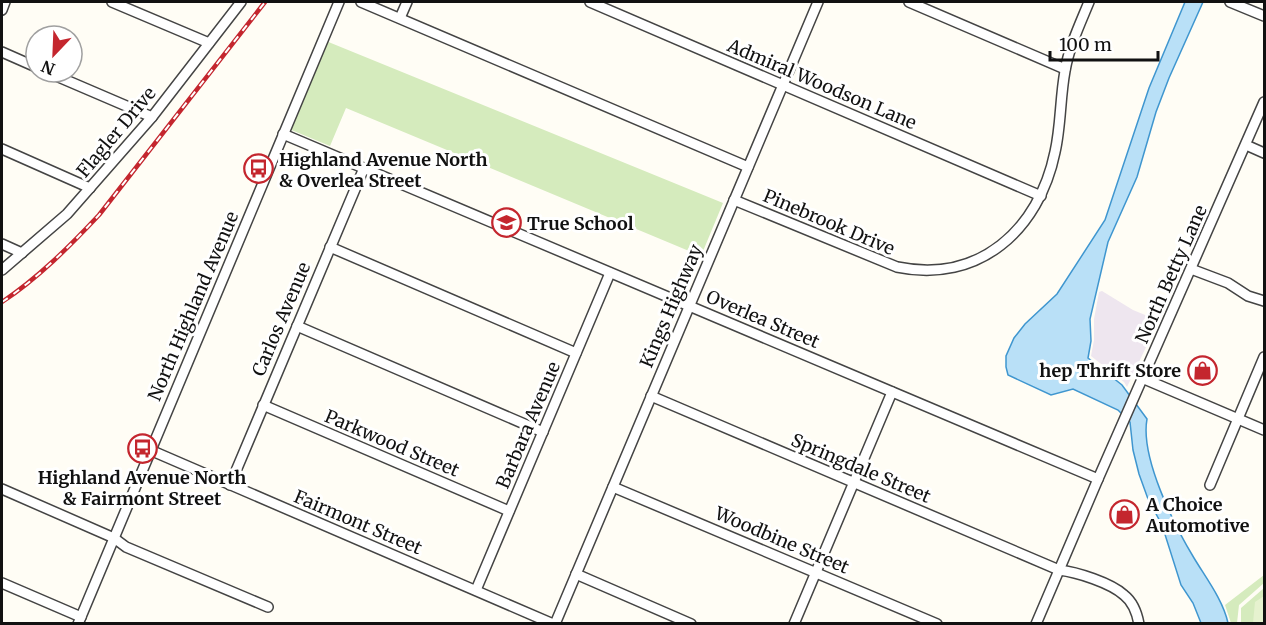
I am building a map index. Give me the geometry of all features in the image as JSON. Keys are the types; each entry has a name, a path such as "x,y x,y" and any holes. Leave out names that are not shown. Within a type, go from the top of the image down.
{"street":[{"path":"2,10 5,2"},
{"path":"112,2 209,43"},
{"name":"Flagler Drive","path":"2,270 68,214 152,117 241,2"},
{"name":"North Highland Avenue","path":"79,620 339,2"},
{"name":"Pinebrook Drive","path":"361,2 748,167"},
{"path":"400,18 407,2"},
{"name":"Admiral Woodson Lane","path":"590,2 1041,196"},
{"name":"Kings Highway","path":"554,624 818,2"},
{"path":"909,2 1065,69"},
{"name":"Pinebrook Drive","path":"734,200 878,261 913,271 949,268 985,255 1016,232 1032,213 1041,196 1055,153 1065,69 1089,2"},
{"path":"1230,2 1264,16"},
{"path":"2,52 24,62"},
{"path":"75,84 152,117"},
{"name":"North Betty Lane","path":"1036,624 1264,102"},
{"name":"Overlea Street","path":"283,134 1098,479"},
{"path":"1246,145 1264,153"},
{"path":"2,149 90,188"},
{"name":"Carlos Avenue","path":"230,485 364,168"},
{"path":"2,244 22,253"},
{"path":"330,247 576,353"},
{"path":"1191,269 1228,283 1248,296 1264,301"},
{"name":"Barbara Avenue","path":"476,590 610,273"},
{"path":"297,326 543,432"},
{"path":"1210,485 1264,357"},
{"path":"1142,378 1264,430"},
{"path":"794,624 892,392"},
{"name":"Springdale Street","path":"651,396 1059,570 1074,572 1123,594 1134,606 1139,624"},
{"name":"Parkwood Street","path":"263,405 509,511"},
{"name":"Fairmont Street","path":"150,450 554,624"},
{"name":"Woodbine Street","path":"614,487 938,624"},
{"path":"2,489 114,537 126,547 268,607"},
{"path":"576,574 691,624"},
{"path":"2,583 79,620"}],"shaded area":[{"path":"1102,291 1133,310 1155,319 1160,318 1127,387 1124,382 1091,356 1094,319 1099,292"}],"green space":[{"path":"326,41 723,203 701,256 346,108 330,146 289,129"},
{"path":"1264,575 1264,583 1239,605 1237,623 1231,623 1225,605"},
{"path":"1264,588 1264,623 1241,624 1241,608"},
{"path":"1264,596 1264,623 1253,623 1255,602"}],"water":[{"path":"1185,2 1203,2 1169,78 1156,112 1137,177 1108,242 1090,319 1091,341 1088,358 1122,385 1147,419 1146,435 1149,452 1160,490 1186,544 1218,598 1228,623 1201,623 1193,603 1181,585 1162,525 1148,499 1139,474 1133,450 1130,422 1118,410 1073,389 1051,395 1008,375 1006,367 1006,356 1014,338 1025,324 1057,294 1105,220 1149,88"}],"railway":[{"path":"2,302 53,262 99,215 265,2"}],"place":[{"name":"Highland Avenue North & Overlea Street","path":"258,169"},
{"name":"True School","path":"506,223"},
{"name":"hep Thrift Store","path":"1202,370"},
{"name":"Highland Avenue North & Fairmont Street","path":"142,448"},
{"name":"A Choice Automotive","path":"1125,514"}]}
